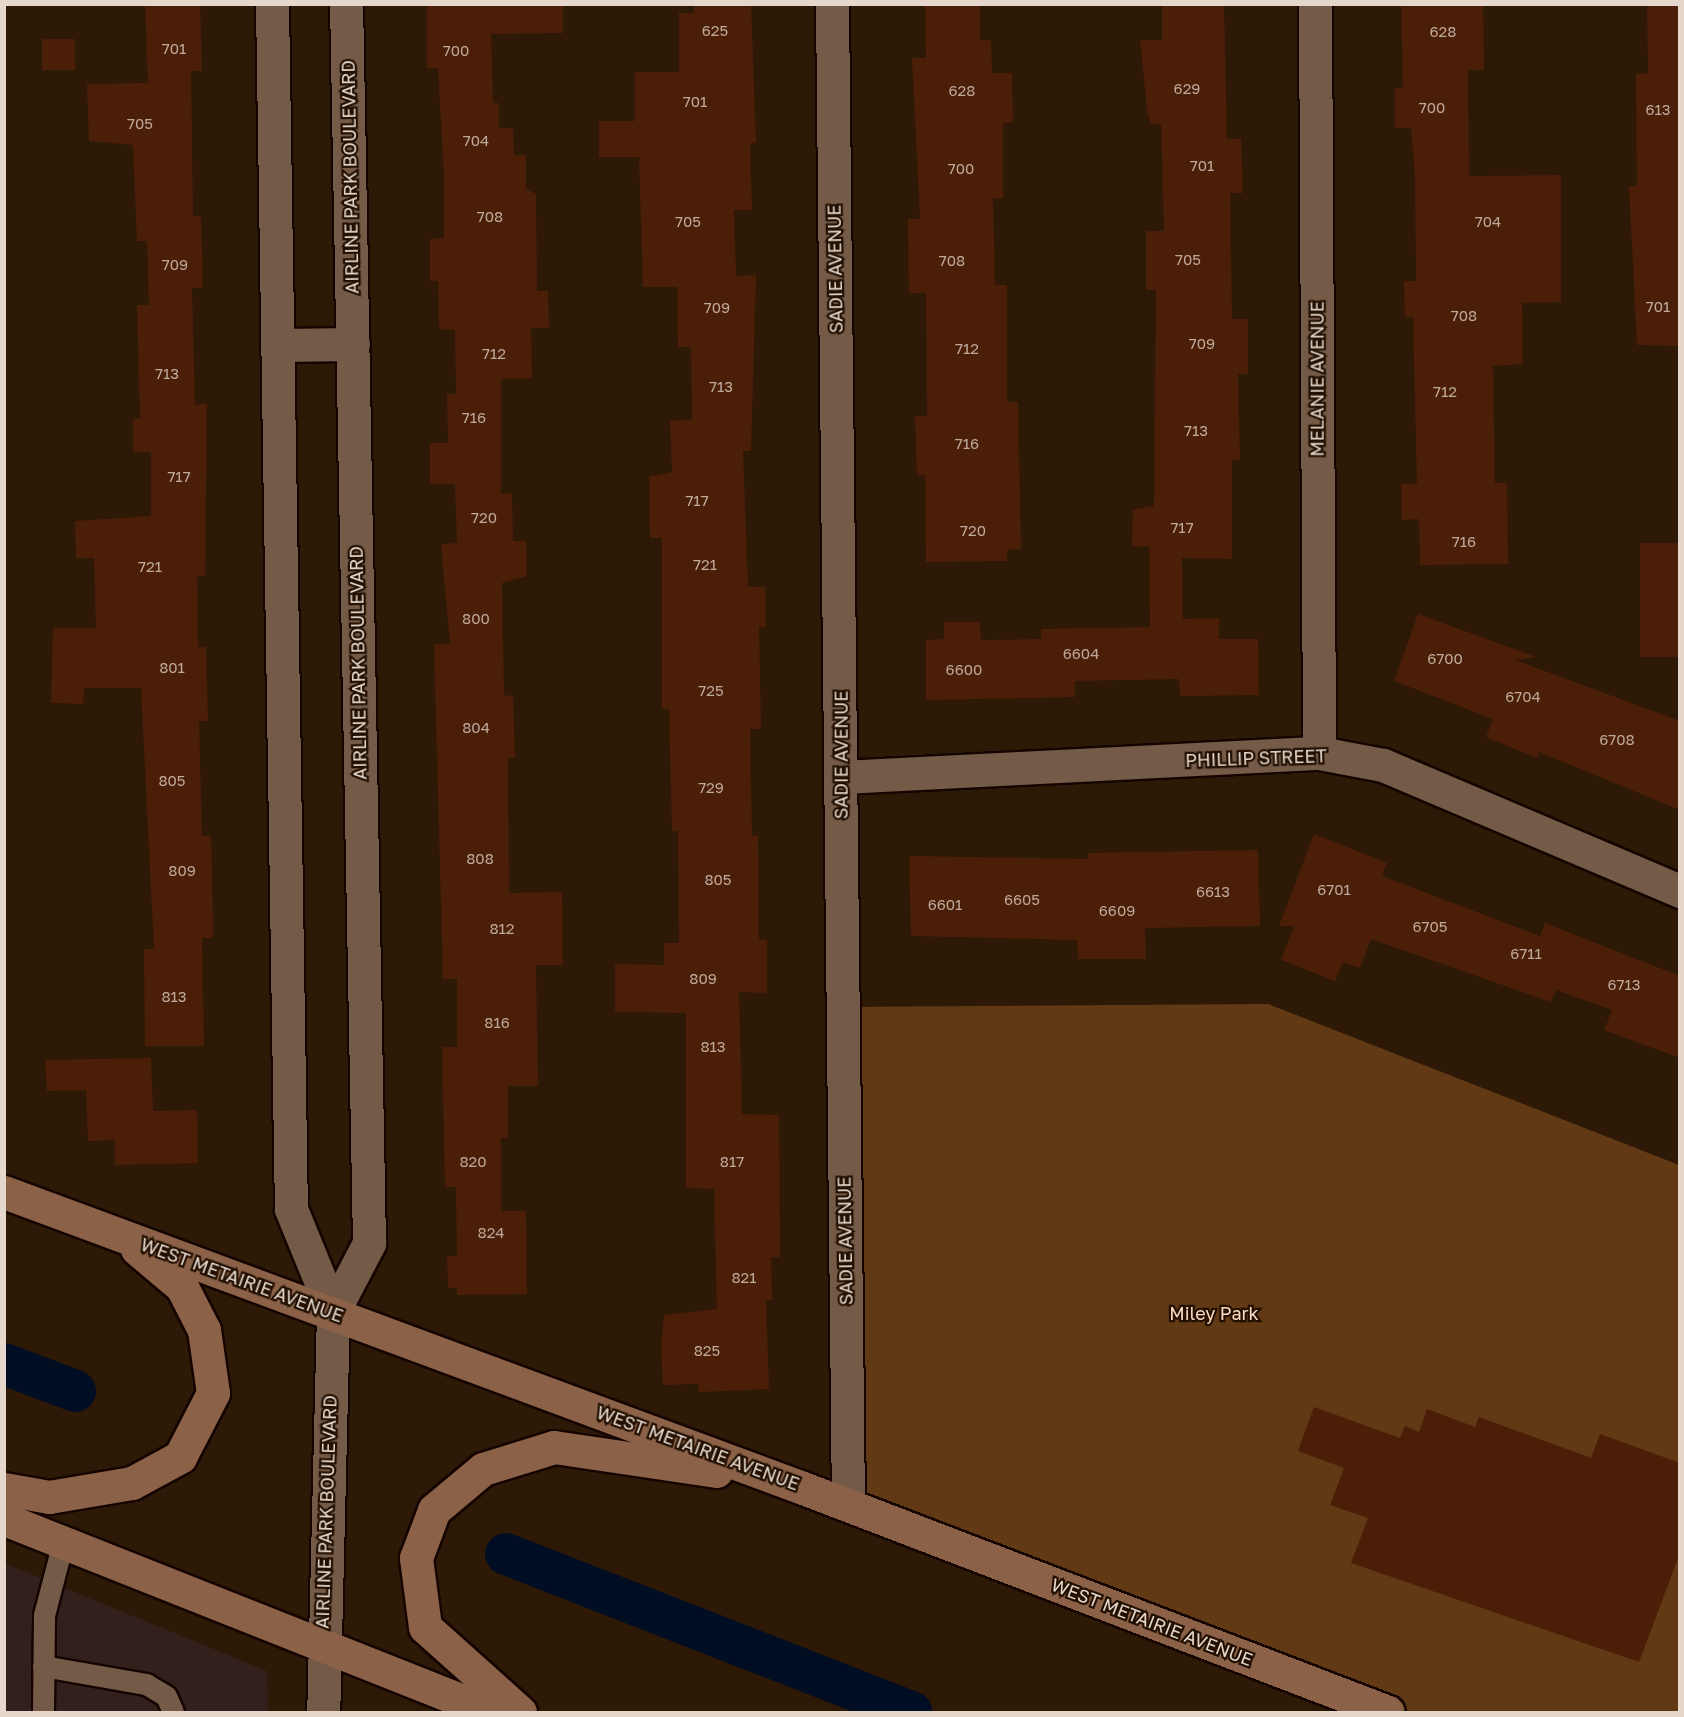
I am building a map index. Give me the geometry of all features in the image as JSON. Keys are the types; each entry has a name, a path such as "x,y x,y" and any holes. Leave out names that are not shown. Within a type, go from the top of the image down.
{"main road":[{"name":"WEST METAIRIE AVENUE","path":"4,1192 803,1488 1388,1713"},
{"path":"4,1489 49,1497 132,1483 180,1457 213,1393 204,1330 182,1287 121,1236"},
{"path":"520,1713 425,1627 416,1558 434,1510 483,1469 554,1447 803,1488"},
{"path":"4,1519 491,1713"}],"street":[{"name":"AIRLINE PARK BOULEVARD","path":"272,4 291,1209 333,1312 322,1646 323,1713"},
{"name":"AIRLINE PARK BOULEVARD","path":"333,1312 369,1243 346,4"},
{"name":"SADIE AVENUE","path":"832,4 848,1505"},
{"name":"MELANIE AVENUE","path":"1315,4 1319,753"},
{"path":"278,345 353,344"},
{"name":"PHILLIP STREET","path":"842,777 1319,753 1383,765 1680,891"}],"lane":[{"path":"44,1713 44,1615 63,1542"},
{"path":"43,1666 146,1684 166,1696 173,1713"}],"shaded area":[{"path":"4,1563 267,1671 268,1712 5,1712"}],"green space":[{"name":"Miley Park","path":"1268,1004 1679,1165 1679,1712 1402,1712 848,1505 842,1007"}],"building":[{"path":"145,4 200,4 202,71 191,71 193,216 201,215 203,288 192,288 195,405 207,404 205,576 197,576 198,647 206,647 208,721 199,721 202,836 211,836 213,923 213,938 202,938 204,1046 145,1046 144,949 154,949 141,688 84,688 83,704 51,703 53,628 96,628 94,558 76,558 75,521 151,516 151,452 133,452 133,419 140,419 137,305 149,305 147,241 137,241 133,145 89,141 87,84 148,83"},
{"path":"427,4 563,4 563,33 491,34 493,103 499,103 499,128 513,128 514,155 526,155 526,189 536,194 537,291 548,291 549,328 531,328 532,378 501,379 501,494 512,493 513,541 526,541 527,576 502,583 504,696 513,695 515,758 508,758 509,893 562,892 563,965 536,965 538,1086 508,1086 508,1138 501,1138 501,1211 526,1211 527,1294 457,1295 457,1288 448,1288 447,1256 457,1256 456,1187 445,1187 442,1047 457,1047 457,979 443,979 434,644 450,644 441,544 457,543 455,484 430,484 430,443 448,443 447,394 456,394 455,330 439,329 438,281 430,281 430,239 444,238 444,177 438,68 427,68"},
{"path":"694,4 751,4 756,143 750,143 752,210 734,210 736,276 756,275 751,451 743,451 748,587 765,587 766,627 759,627 761,729 750,729 752,836 758,835 759,940 767,940 767,993 739,992 742,1114 779,1115 780,1257 771,1257 772,1300 766,1300 769,1389 699,1392 698,1384 663,1385 661,1347 664,1315 717,1309 714,1189 686,1188 686,1013 615,1012 615,964 664,965 664,943 679,943 678,831 672,831 669,709 662,709 662,538 650,538 649,477 672,472 670,421 692,420 691,347 678,347 677,287 643,287 639,157 599,157 599,121 635,121 635,72 679,72 679,13 694,13"},
{"path":"925,4 980,4 980,40 991,40 992,73 1012,73 1013,122 1003,123 1003,198 993,198 995,285 1007,285 1007,402 1018,402 1021,549 1007,550 1007,561 926,562 925,475 917,475 915,416 927,416 926,293 909,293 908,219 920,219 912,58 926,58"},
{"path":"1162,4 1224,4 1227,139 1241,139 1243,193 1230,193 1232,319 1248,319 1248,374 1238,374 1240,460 1232,460 1232,559 1182,558 1183,619 1219,618 1219,639 1258,639 1259,695 1180,696 1179,679 1075,681 1075,697 926,700 926,640 944,639 944,622 980,622 981,640 1041,639 1041,629 1150,627 1149,546 1132,547 1133,510 1154,506 1156,290 1146,290 1146,231 1164,231 1161,124 1151,124 1147,110 1140,40 1162,40"},
{"path":"1483,4 1484,70 1468,70 1469,176 1561,175 1561,302 1522,303 1523,364 1493,366 1495,483 1507,483 1508,564 1420,565 1419,519 1402,520 1401,484 1417,484 1413,317 1405,317 1404,281 1416,281 1415,174 1411,128 1395,128 1395,88 1403,88 1401,6"},
{"path":"1647,4 1680,4 1680,346 1637,345 1629,186 1637,186 1636,74 1648,73"},
{"path":"42,39 75,39 75,70 42,70"},
{"path":"1640,543 1680,543 1680,657 1640,657"},
{"path":"1418,614 1536,657 1515,660 1680,721 1680,810 1539,752 1537,758 1486,737 1493,719 1394,681"},
{"path":"1314,834 1387,863 1382,876 1540,936 1545,923 1680,976 1680,1058 1604,1030 1612,1010 1556,990 1551,1002 1371,939 1360,968 1343,962 1335,981 1281,960 1294,926 1279,926"},
{"path":"1258,850 1260,926 1145,928 1146,959 1078,959 1077,940 911,936 909,856 1088,859 1088,853"},
{"path":"151,1058 153,1111 197,1110 198,1163 115,1165 115,1140 88,1141 86,1090 47,1091 45,1060"},
{"path":"1314,1407 1400,1438 1405,1426 1419,1432 1427,1409 1475,1427 1479,1417 1591,1458 1600,1434 1680,1463 1680,1553 1639,1662 1351,1563 1368,1518 1330,1505 1344,1468 1298,1451"}],"waterway":[{"path":"4,1364 75,1391"},
{"path":"506,1554 911,1712"}]}
